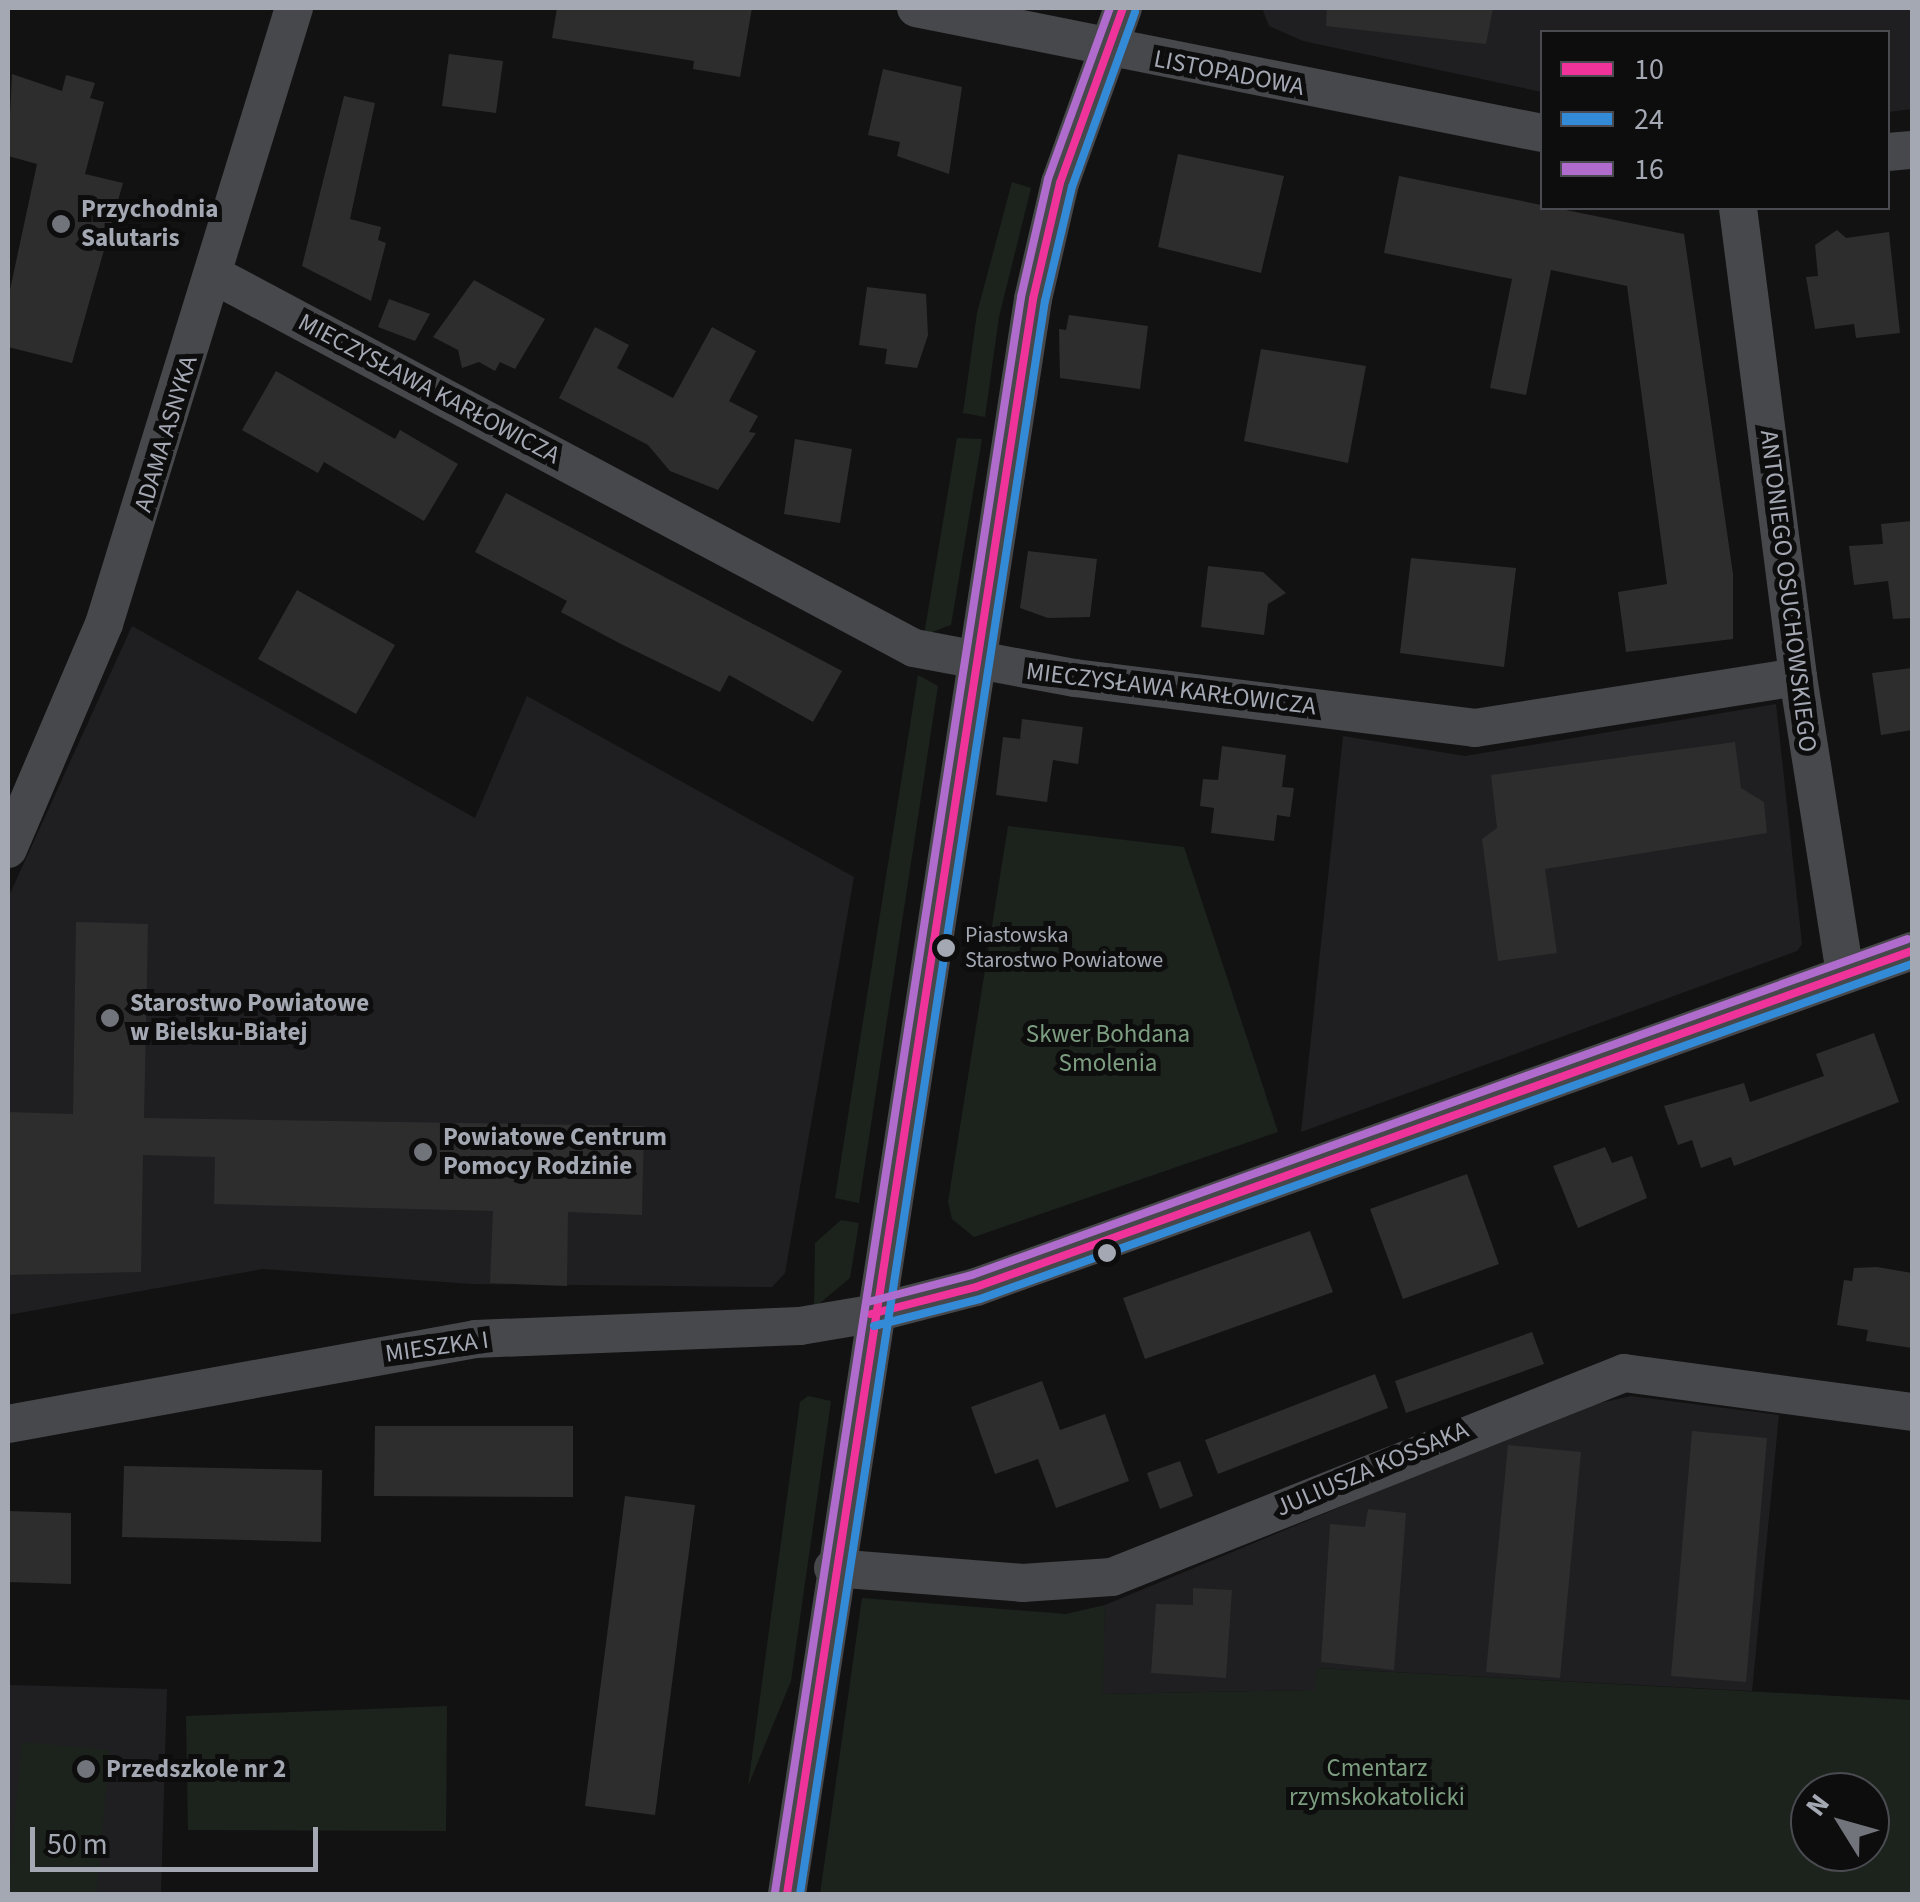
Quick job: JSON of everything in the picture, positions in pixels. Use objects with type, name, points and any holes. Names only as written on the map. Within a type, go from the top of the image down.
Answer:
[{"type":"street","name":"ADAMA ASNYKA","points":[[8,849],[104,624],[294,8]]},
{"type":"street","name":"LISTOPADOWA","points":[[916,8],[1540,134]]},
{"type":"street","points":[[787,1894],[971,662],[1032,299],[1060,183],[1123,8]]},
{"type":"street","name":"ANTONIEGO OSUCHOWSKIEGO","points":[[1738,210],[1798,677],[1846,973]]},
{"type":"street","name":"MIECZYSŁAWA KARŁOWICZA","points":[[214,275],[914,648],[971,662],[1475,728],[1798,677]]},
{"type":"street","name":"MIESZKA I","points":[[8,1424],[476,1339],[800,1326],[871,1314],[976,1287],[1912,951]]},
{"type":"street","name":"JULIUSZA KOSSAKA","points":[[833,1568],[1022,1583],[1112,1577],[1624,1373],[1912,1412]]},
{"type":"shaded area","points":[[1262,8],[1912,8],[1912,109],[1890,112],[1890,30],[1540,30],[1540,92],[1303,41],[1269,26]]},
{"type":"shaded area","name":"Starostwo Powiatowe w Bielsku-Białej","points":[[132,626],[475,818],[527,696],[854,877],[785,1273],[772,1287],[472,1284],[263,1269],[8,1315],[8,898]]},
{"type":"shaded area","points":[[1776,704],[1802,944],[1797,951],[1301,1132],[1343,736],[1465,756]]},
{"type":"shaded area","points":[[1631,1396],[1779,1415],[1752,1691],[1318,1668],[1316,1690],[1102,1694],[1105,1605],[1578,1408]]},
{"type":"shaded area","name":"Przedszkole nr 2","points":[[8,1685],[167,1689],[161,1894],[8,1894]]},
{"type":"green space","points":[[1012,182],[1031,188],[999,317],[985,417],[963,413],[977,313]]},
{"type":"green space","points":[[957,438],[982,439],[951,625],[924,635]]},
{"type":"green space","points":[[918,675],[938,686],[859,1203],[835,1198]]},
{"type":"green space","name":"Skwer Bohdana Smolenia","points":[[1008,826],[1184,847],[1278,1132],[974,1237],[952,1219],[948,1202]]},
{"type":"green space","points":[[841,1220],[859,1223],[850,1278],[814,1308],[815,1243]]},
{"type":"green space","points":[[808,1396],[831,1401],[791,1681],[748,1786],[800,1402]]},
{"type":"green space","name":"Cmentarz rzymskokatolicki","points":[[862,1598],[1066,1614],[1105,1605],[1103,1694],[1315,1690],[1317,1668],[1912,1700],[1912,1894],[820,1894]]},
{"type":"green space","points":[[447,1706],[446,1831],[188,1830],[186,1716]]},
{"type":"green space","points":[[22,1742],[110,1750],[96,1894],[8,1894]]},
{"type":"building","points":[[557,8],[752,8],[740,77],[693,69],[694,61],[552,38]]},
{"type":"building","points":[[1327,8],[1493,8],[1486,44],[1326,26]]},
{"type":"building","points":[[449,54],[503,61],[496,113],[442,106]]},
{"type":"building","points":[[883,69],[962,87],[949,174],[897,156],[900,142],[868,135]]},
{"type":"building","name":"Przychodnia Salutaris","points":[[12,74],[62,91],[66,75],[95,83],[90,98],[104,102],[85,174],[123,183],[72,363],[8,347],[8,299],[37,164],[8,156]]},
{"type":"building","points":[[344,96],[375,103],[350,219],[381,227],[378,240],[386,243],[371,301],[302,266]]},
{"type":"building","points":[[1178,154],[1284,176],[1261,273],[1158,247]]},
{"type":"building","points":[[1399,176],[1540,205],[1540,210],[1566,210],[1684,234],[1733,574],[1733,639],[1626,652],[1618,592],[1667,584],[1627,286],[1551,270],[1526,395],[1490,388],[1512,279],[1384,253]]},
{"type":"building","points":[[1837,230],[1846,238],[1889,232],[1900,333],[1856,338],[1854,324],[1815,329],[1806,277],[1818,276],[1815,245]]},
{"type":"building","points":[[474,280],[545,319],[515,369],[500,362],[495,371],[479,362],[462,368],[458,350],[433,337]]},
{"type":"building","points":[[867,287],[926,294],[928,335],[917,368],[885,364],[887,349],[859,345]]},
{"type":"building","points":[[389,299],[430,314],[415,341],[378,327]]},
{"type":"building","points":[[1069,315],[1148,326],[1140,389],[1060,378],[1059,329],[1066,330]]},
{"type":"building","points":[[595,327],[629,345],[617,368],[673,398],[712,327],[756,351],[729,401],[758,416],[749,432],[756,433],[718,490],[670,471],[648,445],[559,398]]},
{"type":"building","points":[[1261,349],[1366,366],[1348,463],[1244,441]]},
{"type":"building","points":[[276,371],[395,439],[400,430],[458,464],[424,521],[324,462],[318,473],[242,430]]},
{"type":"building","points":[[795,439],[852,449],[840,523],[784,514]]},
{"type":"building","points":[[506,493],[842,671],[813,722],[729,675],[720,692],[621,644],[561,612],[567,601],[475,552]]},
{"type":"building","points":[[1912,521],[1912,618],[1893,619],[1888,581],[1854,585],[1849,546],[1883,544],[1881,524]]},
{"type":"building","points":[[1028,551],[1097,559],[1090,617],[1048,618],[1020,608]]},
{"type":"building","points":[[1411,558],[1516,568],[1504,667],[1400,653]]},
{"type":"building","points":[[1208,566],[1263,572],[1286,593],[1268,604],[1264,635],[1201,627]]},
{"type":"building","points":[[297,590],[395,645],[356,714],[258,659]]},
{"type":"building","points":[[1912,668],[1912,730],[1881,735],[1872,673]]},
{"type":"building","points":[[1022,719],[1083,727],[1078,764],[1053,760],[1047,802],[996,795],[1003,737],[1020,739]]},
{"type":"building","points":[[1735,742],[1741,788],[1764,802],[1767,833],[1545,869],[1557,953],[1498,961],[1482,839],[1497,828],[1491,775]]},
{"type":"building","points":[[1222,746],[1286,755],[1282,787],[1294,788],[1290,817],[1277,815],[1274,841],[1211,833],[1214,808],[1200,806],[1203,779],[1218,780]]},
{"type":"building","name":"Starostwo Powiatowe w Bielsku-Białej","points":[[76,922],[148,924],[144,1118],[644,1126],[642,1215],[568,1212],[567,1286],[490,1283],[493,1211],[214,1204],[215,1157],[143,1155],[141,1272],[8,1275],[8,1112],[73,1114]]},
{"type":"building","points":[[1874,1033],[1899,1102],[1734,1166],[1731,1157],[1701,1168],[1692,1140],[1678,1145],[1664,1106],[1744,1083],[1750,1102],[1824,1076],[1816,1054]]},
{"type":"building","points":[[1605,1147],[1612,1163],[1632,1156],[1647,1198],[1578,1228],[1553,1166]]},
{"type":"building","points":[[1467,1174],[1499,1264],[1403,1299],[1370,1209]]},
{"type":"building","points":[[1310,1231],[1333,1292],[1145,1359],[1123,1298]]},
{"type":"building","points":[[1854,1268],[1912,1273],[1912,1348],[1866,1341],[1868,1330],[1837,1325],[1844,1280],[1852,1281]]},
{"type":"building","points":[[1532,1332],[1544,1364],[1406,1413],[1395,1381]]},
{"type":"building","points":[[1375,1374],[1388,1408],[1218,1474],[1205,1440]]},
{"type":"building","points":[[1042,1381],[1060,1430],[1105,1414],[1129,1481],[1056,1508],[1038,1459],[995,1474],[971,1407]]},
{"type":"building","points":[[375,1426],[573,1426],[573,1497],[374,1496]]},
{"type":"building","points":[[1692,1431],[1767,1438],[1746,1682],[1671,1676]]},
{"type":"building","points":[[1508,1445],[1581,1452],[1560,1678],[1486,1672]]},
{"type":"building","points":[[1180,1461],[1193,1496],[1160,1509],[1147,1473]]},
{"type":"building","points":[[124,1466],[322,1470],[321,1542],[122,1537]]},
{"type":"building","points":[[625,1496],[695,1505],[655,1815],[585,1806]]},
{"type":"building","points":[[1368,1509],[1406,1513],[1394,1670],[1321,1662],[1330,1524],[1365,1527]]},
{"type":"building","points":[[8,1511],[71,1513],[71,1584],[8,1582]]},
{"type":"building","points":[[1193,1588],[1232,1590],[1226,1678],[1151,1673],[1156,1604],[1193,1605]]},
{"type":"transit line","name":"16","points":[[775,1892],[1021,297],[1048,179],[1110,8]]},
{"type":"transit line","name":"10","points":[[787,1894],[1033,299],[1060,183],[1123,8]]},
{"type":"transit line","name":"24","points":[[800,1894],[1045,301],[1072,187],[1135,12]]},
{"type":"transit line","name":"16","points":[[868,1302],[972,1275],[1908,939]]},
{"type":"transit line","name":"10","points":[[871,1314],[976,1287],[1912,951]]},
{"type":"transit line","name":"24","points":[[874,1326],[980,1299],[1912,964]]},
{"type":"place","name":"Przychodnia Salutaris","points":[[61,224]]},
{"type":"place","name":"Piastowska Starostwo Powiatowe","points":[[946,948]]},
{"type":"place","name":"Starostwo Powiatowe w Bielsku-Białej","points":[[110,1018]]},
{"type":"place","name":"Powiatowe Centrum Pomocy Rodzinie","points":[[423,1152]]},
{"type":"place","name":"Przedszkole nr 2","points":[[86,1769]]}]
